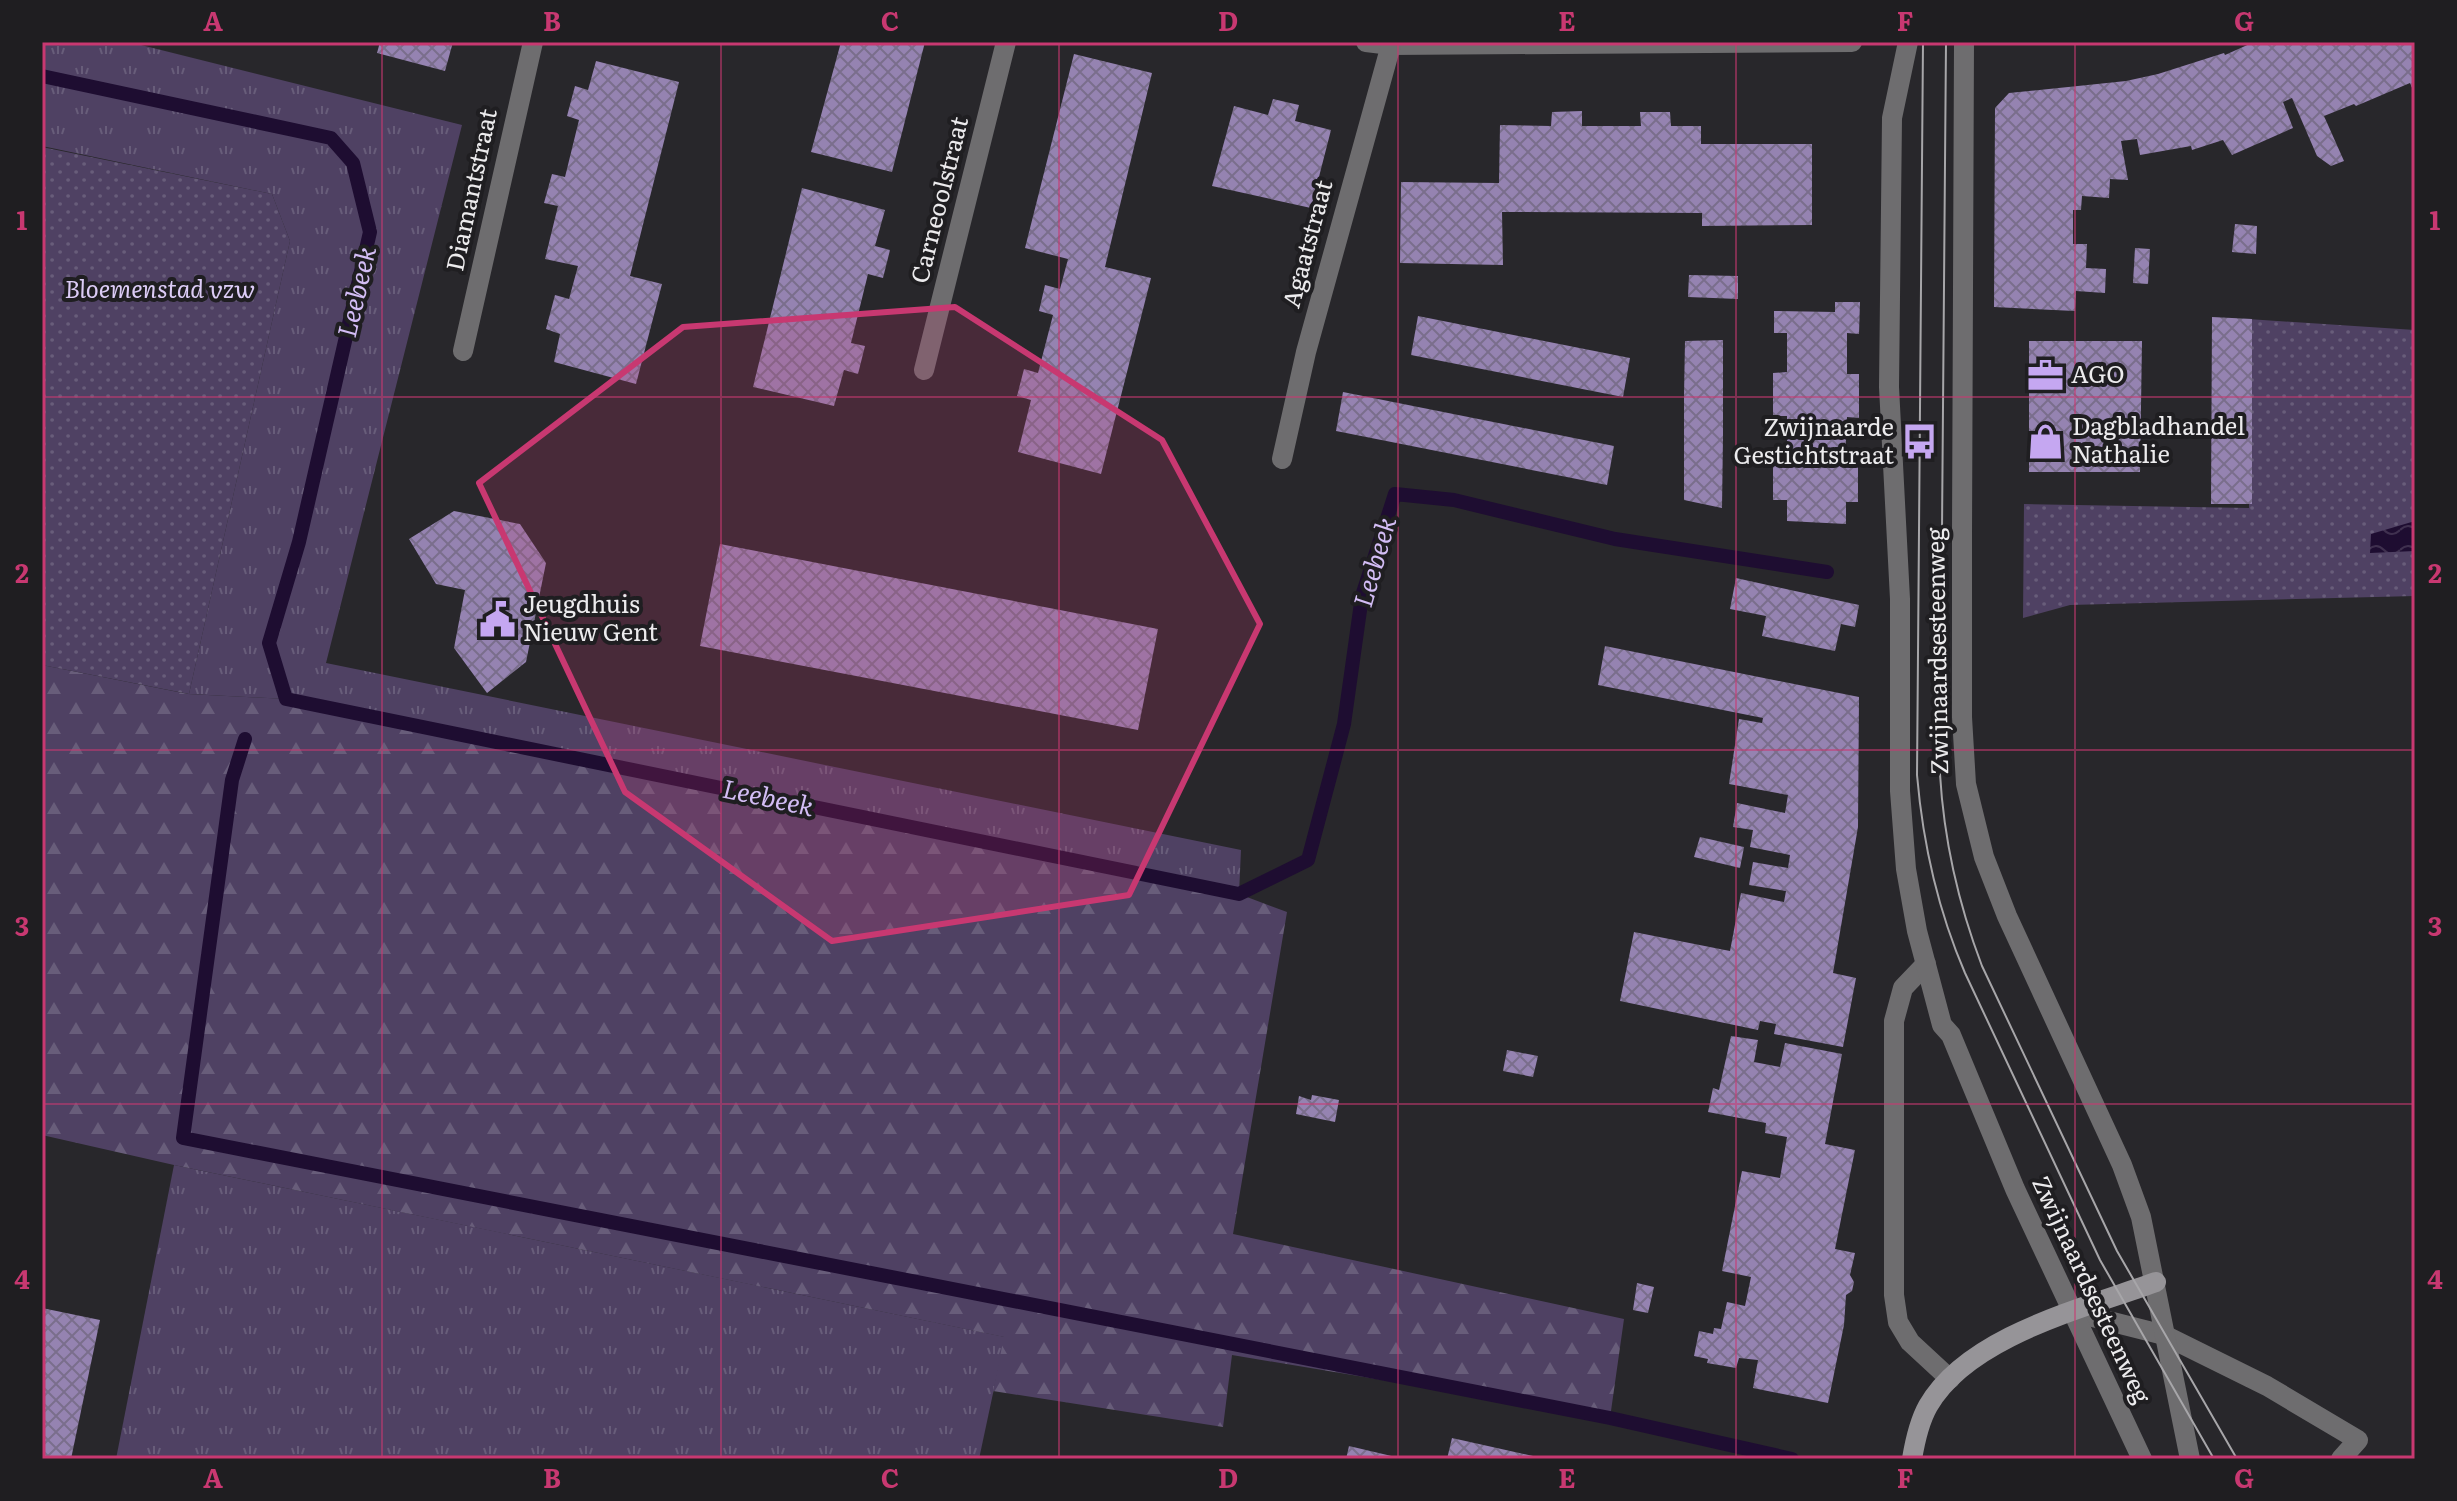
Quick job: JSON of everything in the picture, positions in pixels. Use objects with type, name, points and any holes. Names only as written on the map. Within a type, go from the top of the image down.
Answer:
[{"type":"main road","points":[[1912,1459],[1915,1440],[1928,1406],[1950,1379],[1975,1356],[2008,1338],[2156,1282]]},
{"type":"street","name":"Diamantstraat","points":[[463,351],[533,42]]},
{"type":"street","name":"Carneoolstraat","points":[[924,370],[1006,42]]},
{"type":"street","points":[[1366,42],[1391,45],[1852,42]]},
{"type":"street","name":"Zwijnaardsesteenweg","points":[[1908,42],[1892,118],[1890,447],[1900,599],[1900,791],[1906,869],[1942,1025],[1951,1035],[2015,1189],[2142,1459]]},
{"type":"street","name":"Zwijnaardsesteenweg","points":[[1964,42],[1962,717],[1966,784],[1984,857],[2007,916],[2122,1165],[2141,1217],[2190,1459]]},
{"type":"street","name":"Agaatstraat","points":[[1282,459],[1306,352],[1391,45]]},
{"type":"street","points":[[1926,964],[1903,988],[1894,1021],[1894,1295],[1898,1322],[1910,1342],[1950,1379]]},
{"type":"street","points":[[2073,1312],[2164,1335],[2267,1386],[2358,1440],[2341,1459]]},
{"type":"highlighted area","points":[[955,307],[1162,440],[1260,624],[1129,895],[832,941],[625,792],[479,483],[683,327]]},
{"type":"green space","points":[[42,42],[129,42],[462,125],[326,663],[1241,850],[1239,894],[286,699],[189,694],[290,241],[272,194],[42,146]]},
{"type":"green space","name":"Bloemenstad vzw","points":[[42,147],[272,194],[290,241],[189,694],[42,665]]},
{"type":"green space","points":[[2248,319],[2415,330],[2415,596],[2070,605],[2023,618],[2024,504],[2249,508]]},
{"type":"green space","points":[[42,665],[188,694],[286,699],[1239,894],[1287,912],[1233,1234],[1624,1319],[1610,1418],[1232,1355],[1223,1427],[993,1391],[1004,1337],[42,1135]]},
{"type":"green space","points":[[174,1165],[1005,1337],[979,1459],[116,1459]]},
{"type":"water","points":[[2415,521],[2415,551],[2370,553],[2371,534]]},
{"type":"building","points":[[380,42],[453,42],[445,71],[377,53]]},
{"type":"building","points":[[841,42],[925,42],[892,172],[811,152]]},
{"type":"building","points":[[2254,42],[2415,42],[2415,95],[2410,83],[2324,116],[2344,161],[2331,166],[2317,156],[2292,98],[2283,102],[2293,128],[2232,155],[2223,140],[2192,150],[2191,146],[2140,155],[2137,139],[2121,141],[2128,180],[2110,179],[2109,198],[2082,196],[2081,210],[2073,210],[2073,244],[2087,244],[2086,268],[2106,269],[2105,293],[2076,291],[2075,311],[1994,307],[1995,108],[2009,93],[2126,81],[2225,55]]},
{"type":"building","points":[[1074,54],[1152,73],[1105,267],[1151,278],[1101,474],[1018,452],[1031,400],[1017,396],[1024,369],[1038,373],[1053,315],[1039,311],[1045,285],[1060,289],[1068,259],[1025,248]]},
{"type":"building","points":[[596,61],[679,82],[630,276],[662,284],[636,384],[554,362],[560,334],[546,329],[555,295],[569,299],[578,266],[545,259],[558,206],[544,203],[552,174],[565,177],[579,120],[567,116],[575,86],[588,90]]},
{"type":"building","points":[[1273,99],[1299,105],[1295,121],[1331,130],[1311,208],[1212,186],[1234,106],[1268,115]]},
{"type":"building","points":[[1582,111],[1582,126],[1641,126],[1640,112],[1670,112],[1671,126],[1701,126],[1701,144],[1812,144],[1812,225],[1702,226],[1702,213],[1502,212],[1503,265],[1400,263],[1401,182],[1499,183],[1500,125],[1551,126],[1552,112]]},
{"type":"building","points":[[802,188],[885,210],[875,246],[890,250],[883,278],[868,274],[851,343],[865,346],[858,374],[844,370],[834,406],[753,387]]},
{"type":"building","points":[[2235,224],[2257,226],[2256,254],[2232,252]]},
{"type":"building","points":[[2135,248],[2150,249],[2148,284],[2133,283]]},
{"type":"building","points":[[1689,275],[1738,276],[1738,299],[1688,297]]},
{"type":"building","points":[[1835,302],[1860,302],[1859,334],[1847,333],[1847,374],[1859,374],[1859,418],[1847,417],[1846,438],[1846,458],[1858,458],[1858,502],[1846,502],[1846,524],[1787,521],[1787,500],[1773,500],[1773,457],[1787,457],[1787,416],[1773,416],[1773,373],[1787,372],[1787,333],[1774,333],[1774,311],[1835,312]]},
{"type":"building","points":[[1418,316],[1630,358],[1623,397],[1411,355]]},
{"type":"building","points":[[2212,317],[2252,319],[2252,504],[2211,504]]},
{"type":"building","points":[[1723,340],[1722,508],[1684,500],[1684,395],[1685,341]]},
{"type":"building","points":[[2029,341],[2142,341],[2140,472],[2029,472]]},
{"type":"building","points":[[1343,392],[1614,446],[1607,485],[1336,431]]},
{"type":"building","name":"Jeugdhuis Nieuw Gent","points":[[454,511],[520,524],[546,563],[526,662],[487,693],[454,648],[465,590],[436,584],[409,539]]},
{"type":"building","points":[[720,544],[1158,629],[1138,730],[700,646]]},
{"type":"building","points":[[1736,578],[1859,605],[1855,627],[1841,624],[1835,651],[1762,636],[1766,616],[1730,609]]},
{"type":"building","points":[[1605,646],[1859,697],[1858,827],[1833,973],[1856,978],[1843,1047],[1774,1034],[1776,1024],[1760,1021],[1758,1030],[1620,1001],[1634,932],[1730,951],[1741,893],[1784,902],[1786,891],[1749,885],[1753,862],[1788,868],[1790,855],[1750,847],[1753,830],[1733,827],[1737,803],[1785,813],[1788,795],[1729,784],[1739,719],[1762,723],[1763,718],[1598,685]]},
{"type":"building","points":[[1700,837],[1744,847],[1740,868],[1694,857]]},
{"type":"building","points":[[1731,1036],[1758,1040],[1754,1062],[1780,1067],[1785,1043],[1842,1054],[1825,1144],[1855,1150],[1835,1249],[1855,1253],[1850,1275],[1854,1282],[1852,1291],[1846,1295],[1844,1325],[1828,1403],[1753,1388],[1758,1360],[1739,1358],[1736,1368],[1707,1363],[1708,1359],[1694,1356],[1699,1331],[1713,1334],[1714,1328],[1721,1329],[1727,1302],[1745,1306],[1751,1277],[1722,1271],[1742,1171],[1780,1178],[1787,1137],[1765,1133],[1766,1123],[1708,1112],[1713,1088],[1719,1090]]},
{"type":"building","points":[[1507,1050],[1538,1056],[1533,1077],[1503,1071]]},
{"type":"building","points":[[1312,1095],[1339,1100],[1335,1122],[1296,1114],[1299,1096],[1311,1100]]},
{"type":"building","points":[[1637,1283],[1654,1287],[1648,1313],[1633,1310]]},
{"type":"building","points":[[42,1308],[100,1320],[71,1459],[42,1459]]},
{"type":"building","points":[[1452,1438],[1542,1458],[1447,1459]]},
{"type":"building","points":[[1349,1446],[1400,1458],[1400,1459],[1346,1459]]},
{"type":"waterway","name":"Leebeek","points":[[42,76],[331,138],[353,163],[370,232],[299,542],[269,643],[286,699],[1239,894],[1308,860],[1344,724],[1362,596],[1395,494],[1454,500],[1615,539],[1827,572]]},
{"type":"waterway","points":[[245,739],[232,780],[183,1138],[1610,1418],[1792,1459]]},
{"type":"tram line","points":[[1923,42],[1917,775],[1927,851],[1939,900],[1965,973],[2100,1260],[2214,1459]]},
{"type":"tram line","points":[[1946,42],[1940,774],[1954,872],[1982,966],[2117,1251],[2237,1459]]},
{"type":"place","name":"AGO","points":[[2045,375]]},
{"type":"place","name":"Dagbladhandel Nathalie","points":[[2046,441]]},
{"type":"place","name":"Zwijnaarde Gestichtstraat","points":[[1920,442]]},
{"type":"place","name":"Jeugdhuis Nieuw Gent","points":[[497,619]]}]
